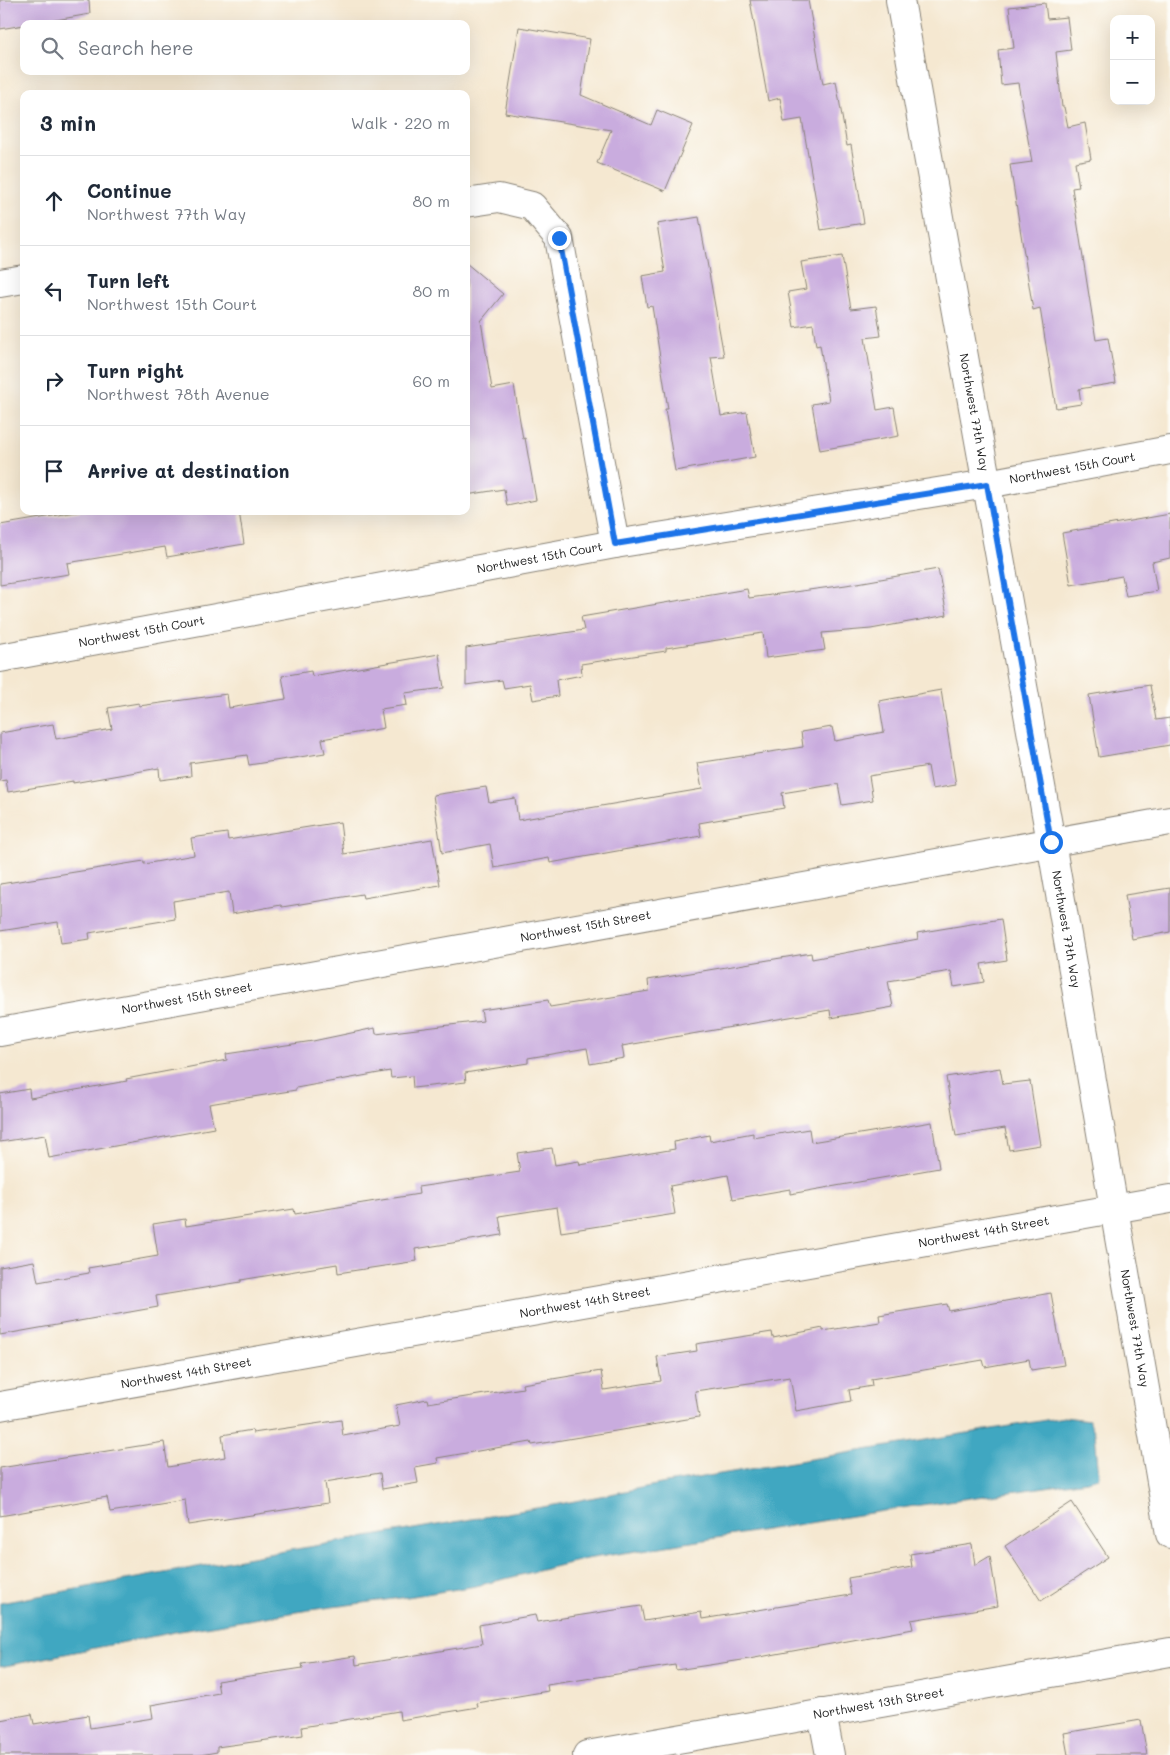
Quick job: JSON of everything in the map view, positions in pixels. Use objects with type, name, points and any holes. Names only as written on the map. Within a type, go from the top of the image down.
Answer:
[{"type":"street","name":"Northwest 77th Way","points":[[900,0],[1051,842],[1170,1534]]},
{"type":"street","points":[[470,202],[499,198],[532,206],[559,238],[615,544]]},
{"type":"street","points":[[0,283],[20,280]]},
{"type":"street","name":"Northwest 15th Court","points":[[0,658],[615,544],[987,484],[1170,450]]},
{"type":"street","name":"Northwest 15th Street","points":[[0,1032],[1170,821]]},
{"type":"street","name":"Northwest 14th Street","points":[[0,1406],[1170,1199]]},
{"type":"street","name":"Northwest 13th Street","points":[[587,1755],[1170,1652]]},
{"type":"street","points":[[822,1713],[830,1755]]},
{"type":"water","points":[[1064,1417],[1089,1420],[1095,1433],[1099,1477],[1087,1481],[914,1506],[586,1559],[476,1586],[180,1631],[0,1667],[0,1603],[279,1552],[560,1504],[666,1483]]},
{"type":"building","points":[[0,0],[89,0],[90,14],[56,20],[20,20],[20,26],[0,29]]},
{"type":"building","points":[[750,0],[808,0],[823,84],[836,81],[847,146],[851,145],[864,223],[821,230],[802,119],[784,122],[780,98],[768,101]]},
{"type":"building","points":[[1045,3],[1047,19],[1067,17],[1071,50],[1056,52],[1062,107],[1064,107],[1068,127],[1085,123],[1091,159],[1075,162],[1079,187],[1072,188],[1096,340],[1108,338],[1116,383],[1079,389],[1081,404],[1056,408],[1040,308],[1033,310],[1010,165],[1032,162],[1018,83],[1001,85],[998,50],[1014,48],[1009,7]]},
{"type":"building","points":[[519,27],[590,39],[581,95],[651,125],[657,110],[693,125],[665,191],[597,163],[611,130],[505,113]]},
{"type":"building","points":[[699,217],[724,356],[711,357],[721,416],[747,412],[755,457],[675,471],[665,409],[668,409],[652,306],[647,307],[642,276],[665,272],[657,224]]},
{"type":"building","points":[[842,256],[851,309],[876,306],[881,336],[865,338],[877,410],[894,407],[899,436],[820,450],[812,404],[829,401],[820,345],[816,346],[813,324],[794,327],[788,292],[806,289],[801,262]]},
{"type":"building","points":[[470,266],[503,294],[481,321],[492,389],[514,385],[536,500],[507,506],[504,489],[470,494]]},
{"type":"building","points":[[1170,514],[1170,558],[1152,562],[1157,591],[1126,596],[1122,576],[1071,585],[1062,533]]},
{"type":"building","points":[[59,515],[240,515],[244,544],[167,557],[165,547],[67,563],[69,574],[0,585],[0,525]]},
{"type":"building","points":[[938,569],[947,615],[871,629],[822,633],[825,650],[766,658],[763,633],[666,648],[666,651],[581,664],[582,675],[556,680],[558,696],[533,700],[530,684],[504,688],[502,680],[466,685],[466,648],[584,630],[581,617],[747,589],[749,598],[846,585]]},
{"type":"building","points":[[439,654],[444,688],[405,693],[407,705],[381,709],[384,728],[322,739],[325,753],[249,765],[247,755],[190,763],[191,776],[160,780],[159,768],[8,792],[6,780],[0,781],[0,733],[53,724],[56,739],[112,729],[108,708],[139,703],[139,706],[227,694],[229,708],[286,699],[282,676],[311,671],[312,676]]},
{"type":"building","points":[[1150,685],[1156,720],[1170,718],[1170,745],[1099,757],[1089,695]]},
{"type":"building","points":[[941,690],[956,785],[932,789],[928,766],[869,776],[873,800],[842,805],[838,784],[782,793],[784,808],[699,823],[701,836],[550,863],[549,858],[494,868],[490,844],[442,853],[433,795],[486,787],[489,802],[515,798],[518,820],[702,789],[697,763],[803,747],[801,732],[832,727],[835,741],[884,732],[879,701]]},
{"type":"building","points":[[340,822],[344,854],[432,839],[440,885],[363,898],[362,894],[232,914],[229,892],[173,901],[175,919],[89,933],[90,939],[61,943],[58,922],[0,931],[0,884],[144,861],[144,864],[194,855],[191,838],[227,833],[228,840]]},
{"type":"building","points":[[1170,888],[1170,932],[1132,939],[1125,895]]},
{"type":"building","points":[[1001,919],[1007,960],[981,964],[984,982],[954,987],[951,971],[888,981],[893,1007],[831,1018],[830,1010],[622,1046],[624,1058],[590,1064],[587,1048],[528,1058],[528,1063],[465,1073],[466,1082],[413,1088],[412,1076],[391,1078],[390,1071],[296,1088],[296,1090],[209,1104],[214,1128],[49,1158],[45,1135],[0,1142],[0,1094],[29,1089],[30,1098],[127,1081],[126,1079],[227,1060],[226,1054],[313,1041],[375,1028],[376,1034],[483,1021],[481,1010],[548,1000],[550,1007],[649,991],[648,980],[811,953],[812,959],[918,939],[917,933]]},
{"type":"building","points":[[1000,1068],[1003,1084],[1030,1081],[1040,1145],[1009,1150],[1005,1128],[956,1136],[946,1077]]},
{"type":"building","points":[[932,1122],[939,1168],[790,1194],[790,1189],[733,1199],[728,1175],[670,1186],[675,1214],[561,1232],[557,1207],[499,1216],[502,1235],[415,1249],[417,1261],[338,1273],[337,1264],[241,1280],[241,1282],[156,1296],[158,1307],[0,1335],[0,1267],[34,1261],[38,1282],[89,1273],[88,1268],[158,1256],[153,1224],[185,1219],[186,1226],[294,1209],[295,1214],[419,1194],[418,1187],[520,1172],[517,1153],[552,1148],[555,1165],[579,1161],[580,1165],[675,1149],[674,1142],[709,1135],[710,1141],[753,1133],[753,1138],[809,1129],[811,1142]]},
{"type":"building","points":[[1051,1293],[1064,1365],[1031,1370],[1029,1359],[985,1367],[983,1360],[871,1379],[872,1386],[849,1390],[851,1401],[796,1411],[790,1377],[695,1391],[699,1417],[532,1445],[531,1442],[437,1458],[438,1463],[415,1467],[418,1483],[382,1489],[380,1473],[325,1482],[328,1503],[188,1525],[185,1500],[110,1512],[107,1497],[0,1516],[0,1468],[164,1442],[168,1467],[225,1457],[222,1435],[252,1430],[253,1433],[341,1420],[343,1436],[400,1426],[396,1405],[427,1399],[428,1403],[523,1388],[522,1384],[601,1371],[604,1390],[661,1381],[657,1357],[697,1351],[696,1344],[772,1332],[773,1338],[823,1328],[823,1331],[880,1322],[879,1315],[947,1304],[949,1311]]},
{"type":"building","points":[[1072,1502],[1108,1557],[1041,1601],[1005,1546]]},
{"type":"building","points":[[972,1544],[975,1565],[990,1556],[998,1606],[911,1620],[913,1629],[749,1659],[676,1670],[675,1665],[547,1685],[548,1691],[477,1703],[478,1707],[400,1720],[399,1711],[302,1727],[303,1735],[217,1747],[217,1752],[200,1755],[0,1755],[0,1720],[32,1714],[34,1724],[88,1715],[90,1728],[153,1718],[151,1705],[219,1693],[217,1681],[303,1668],[302,1664],[355,1656],[356,1665],[482,1644],[479,1625],[535,1615],[537,1622],[641,1606],[644,1621],[701,1612],[702,1619],[851,1595],[848,1578],[912,1567],[910,1554]]},
{"type":"building","points":[[1141,1720],[1147,1755],[1068,1755],[1064,1733]]},
{"type":"route","points":[[559,238],[615,544],[987,484],[1051,842]]}]
